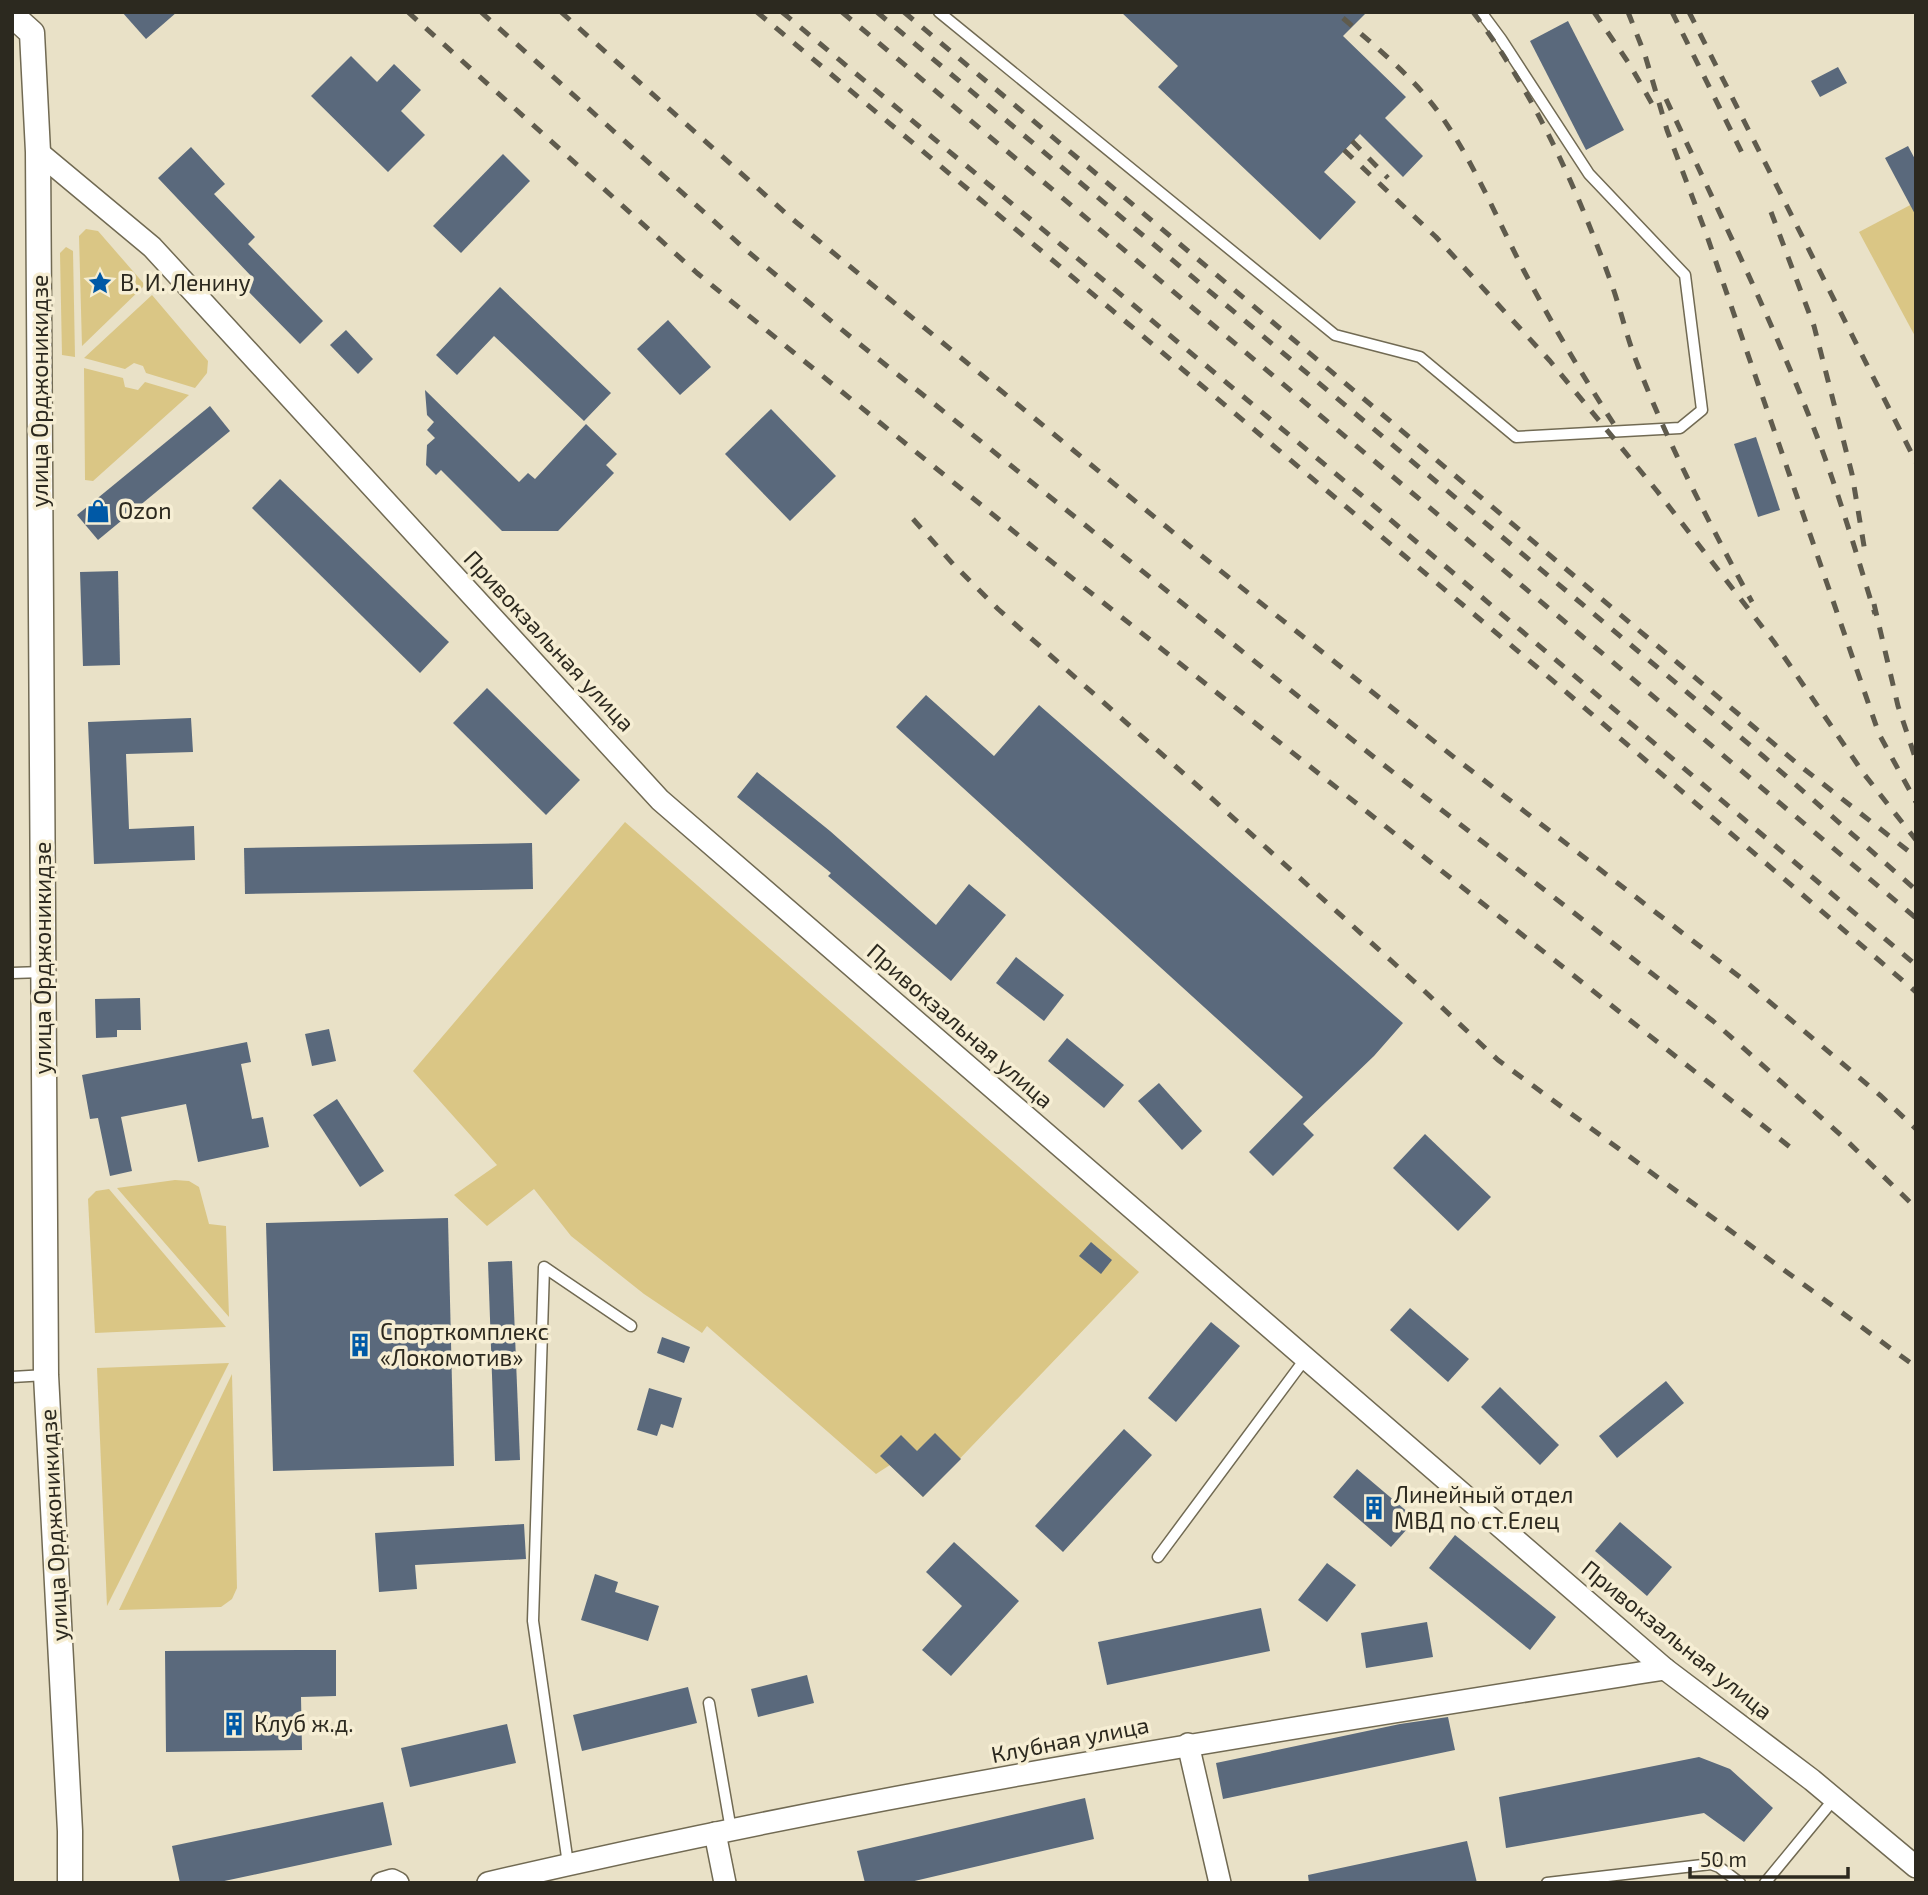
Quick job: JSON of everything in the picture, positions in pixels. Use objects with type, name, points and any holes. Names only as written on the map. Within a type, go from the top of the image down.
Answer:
[{"type":"street","points":[[12,15],[32,23]]},
{"type":"street","name":"улица Орджоникидзе","points":[[32,23],[38,152],[46,1375],[70,1831],[70,1883]]},
{"type":"street","name":"Привокзальная улица","points":[[38,152],[152,247],[660,800],[1665,1669],[1834,1799],[1916,1867]]},
{"type":"street","name":"Клубная улица","points":[[488,1883],[661,1842],[1188,1744],[1665,1669]]},
{"type":"street","points":[[1188,1744],[1220,1883]]},
{"type":"street","points":[[723,1831],[725,1883]]},
{"type":"street","points":[[382,1883],[398,1883]]},
{"type":"lane","points":[[939,12],[1335,335],[1420,357],[1516,437],[1679,428],[1702,410],[1685,275],[1588,174],[1481,12]]},
{"type":"lane","points":[[12,973],[43,972]]},
{"type":"lane","points":[[568,1864],[533,1621],[544,1267],[631,1326]]},
{"type":"lane","points":[[1158,1557],[1305,1359]]},
{"type":"lane","points":[[12,1377],[46,1375]]},
{"type":"lane","points":[[709,1703],[723,1831]]},
{"type":"lane","points":[[1765,1883],[1834,1799]]},
{"type":"lane","points":[[1547,1883],[1711,1864],[1740,1883]]},
{"type":"shaded area","points":[[1916,202],[1916,338],[1859,232]]},
{"type":"shaded area","points":[[86,229],[98,231],[145,285],[82,346],[79,236]]},
{"type":"shaded area","points":[[66,247],[73,251],[75,357],[62,355],[60,253]]},
{"type":"shaded area","points":[[152,295],[208,361],[207,373],[195,388],[146,373],[143,366],[134,363],[125,369],[84,358]]},
{"type":"shaded area","points":[[84,368],[123,378],[125,387],[138,390],[145,382],[189,395],[93,481],[85,480]]},
{"type":"shaded area","points":[[625,822],[1139,1272],[923,1497],[890,1465],[876,1474],[707,1326],[702,1333],[644,1294],[571,1236],[534,1189],[487,1226],[454,1195],[497,1165],[413,1071]]},
{"type":"shaded area","points":[[175,1180],[189,1181],[199,1187],[209,1224],[226,1226],[229,1317],[117,1188]]},
{"type":"shaded area","points":[[109,1189],[226,1327],[95,1333],[88,1199],[96,1191]]},
{"type":"shaded area","points":[[229,1363],[107,1606],[97,1368]]},
{"type":"shaded area","points":[[232,1374],[237,1588],[232,1599],[221,1607],[119,1610]]},
{"type":"building","points":[[122,12],[177,12],[146,39]]},
{"type":"building","points":[[1121,12],[1367,12],[1343,36],[1406,97],[1385,118],[1423,156],[1403,177],[1360,134],[1324,172],[1356,202],[1320,240],[1158,87],[1178,66]]},
{"type":"building","points":[[1568,21],[1624,130],[1586,150],[1530,41]]},
{"type":"building","points":[[351,56],[377,82],[394,64],[421,90],[401,111],[425,135],[388,172],[311,96]]},
{"type":"building","points":[[1838,67],[1847,83],[1820,97],[1811,81]]},
{"type":"building","points":[[1908,146],[1916,161],[1916,216],[1885,158]]},
{"type":"building","points":[[191,147],[225,184],[214,194],[255,237],[248,244],[323,321],[300,344],[243,286],[252,277],[158,178]]},
{"type":"building","points":[[503,154],[530,181],[461,253],[433,226]]},
{"type":"building","points":[[500,287],[611,393],[584,421],[494,336],[457,375],[436,355]]},
{"type":"building","points":[[668,320],[711,367],[680,395],[637,349]]},
{"type":"building","points":[[346,330],[373,359],[358,374],[330,345]]},
{"type":"building","points":[[425,390],[519,482],[528,473],[535,479],[586,424],[617,454],[606,465],[614,473],[558,531],[502,531],[441,470],[436,475],[426,465],[427,445],[435,438],[427,430],[434,422],[427,415]]},
{"type":"building","points":[[210,406],[230,431],[98,540],[77,515]]},
{"type":"building","points":[[771,409],[836,476],[790,521],[725,454]]},
{"type":"building","points":[[1756,437],[1780,510],[1758,517],[1734,444]]},
{"type":"building","points":[[280,479],[449,642],[420,673],[252,508]]},
{"type":"building","points":[[118,571],[120,665],[83,666],[80,572]]},
{"type":"building","points":[[487,688],[580,780],[546,815],[453,723]]},
{"type":"building","points":[[926,695],[994,756],[1039,705],[1403,1023],[1374,1056],[1303,1124],[1314,1135],[1273,1176],[1249,1152],[1303,1097],[896,727]]},
{"type":"building","points":[[191,718],[193,752],[126,754],[129,829],[194,826],[195,860],[94,864],[88,722]]},
{"type":"building","points":[[757,772],[830,831],[936,925],[969,884],[1006,915],[951,981],[828,876],[831,873],[737,797]]},
{"type":"building","points":[[532,843],[533,889],[245,894],[244,848]]},
{"type":"building","points":[[1016,957],[1064,995],[1044,1021],[996,983]]},
{"type":"building","points":[[140,998],[141,1030],[117,1030],[117,1037],[96,1038],[95,999]]},
{"type":"building","points":[[329,1029],[336,1061],[312,1066],[305,1034]]},
{"type":"building","points":[[1067,1038],[1124,1085],[1104,1108],[1048,1061]]},
{"type":"building","points":[[247,1042],[251,1062],[241,1064],[252,1119],[263,1117],[269,1147],[198,1162],[186,1104],[121,1117],[132,1171],[110,1176],[98,1118],[90,1119],[82,1075]]},
{"type":"building","points":[[1159,1083],[1202,1131],[1182,1150],[1138,1101]]},
{"type":"building","points":[[337,1099],[384,1171],[360,1187],[313,1115]]},
{"type":"building","points":[[1425,1134],[1491,1197],[1458,1231],[1393,1168]]},
{"type":"building","name":"Спорткомплекс «Локомотив»","points":[[448,1218],[454,1466],[273,1471],[266,1223]]},
{"type":"building","points":[[1091,1242],[1112,1260],[1101,1274],[1079,1256]]},
{"type":"building","points":[[512,1261],[520,1460],[495,1461],[488,1262]]},
{"type":"building","points":[[1410,1308],[1469,1359],[1448,1382],[1390,1330]]},
{"type":"building","points":[[1211,1322],[1240,1346],[1176,1422],[1148,1398]]},
{"type":"building","points":[[662,1337],[690,1347],[684,1363],[657,1353]]},
{"type":"building","points":[[1666,1381],[1684,1403],[1617,1458],[1599,1436]]},
{"type":"building","points":[[1500,1387],[1559,1445],[1540,1465],[1481,1407]]},
{"type":"building","points":[[649,1388],[682,1398],[673,1428],[661,1424],[657,1436],[637,1430]]},
{"type":"building","points":[[1124,1429],[1152,1455],[1063,1552],[1035,1526]]},
{"type":"building","points":[[935,1433],[961,1459],[923,1497],[880,1456],[901,1435],[917,1451]]},
{"type":"building","name":"Линейный отдел МВД по ст.Елец","points":[[1357,1469],[1416,1519],[1391,1547],[1333,1497]]},
{"type":"building","points":[[1620,1522],[1672,1567],[1647,1596],[1595,1551]]},
{"type":"building","points":[[524,1524],[526,1559],[415,1565],[417,1589],[379,1592],[375,1533]]},
{"type":"building","points":[[1455,1535],[1556,1617],[1530,1650],[1429,1568]]},
{"type":"building","points":[[954,1542],[1019,1601],[951,1676],[922,1650],[962,1606],[926,1572]]},
{"type":"building","points":[[1327,1563],[1356,1585],[1327,1622],[1298,1600]]},
{"type":"building","points":[[595,1574],[618,1582],[615,1592],[659,1606],[648,1641],[581,1620]]},
{"type":"building","points":[[1261,1608],[1270,1651],[1107,1685],[1098,1642]]},
{"type":"building","points":[[1427,1622],[1433,1657],[1366,1668],[1361,1633]]},
{"type":"building","name":"Клуб ж.д.","points":[[336,1650],[336,1696],[301,1697],[302,1750],[166,1752],[165,1651]]},
{"type":"building","points":[[807,1675],[814,1703],[758,1717],[751,1689]]},
{"type":"building","points":[[688,1687],[697,1723],[582,1751],[573,1715]]},
{"type":"building","points":[[1448,1717],[1455,1750],[1223,1799],[1216,1763],[1400,1724]]},
{"type":"building","points":[[507,1724],[516,1763],[410,1787],[401,1748]]},
{"type":"building","points":[[1699,1757],[1730,1769],[1773,1808],[1744,1842],[1704,1813],[1506,1848],[1499,1797]]},
{"type":"building","points":[[1085,1798],[1094,1839],[906,1883],[865,1883],[857,1851]]},
{"type":"building","points":[[383,1802],[392,1845],[215,1883],[180,1883],[172,1846]]},
{"type":"building","points":[[1467,1841],[1477,1883],[1309,1883],[1308,1875]]},
{"type":"railway","points":[[408,12],[697,273],[793,352],[1028,543],[1790,1147]]},
{"type":"railway","points":[[481,12],[746,250],[836,325],[1380,762],[1713,1021],[1843,1137],[1916,1208]]},
{"type":"railway","points":[[561,12],[791,218],[1197,552],[1455,758],[1745,981],[1916,1129]]},
{"type":"railway","points":[[757,12],[1538,668],[1916,992]]},
{"type":"railway","points":[[782,12],[1360,494],[1916,965]]},
{"type":"railway","points":[[842,12],[1916,918]]},
{"type":"railway","points":[[877,12],[1763,756],[1916,890]]},
{"type":"railway","points":[[904,12],[1799,765],[1916,857]]},
{"type":"railway","points":[[1473,12],[1515,74],[1551,139],[1596,242],[1635,358],[1661,420],[1752,602]]},
{"type":"railway","points":[[1594,12],[1630,65],[1655,109]]},
{"type":"railway","points":[[1628,12],[1879,734],[1916,802]]},
{"type":"railway","points":[[1672,12],[1746,161]]},
{"type":"railway","points":[[1689,12],[1916,462]]},
{"type":"railway","points":[[1343,18],[1410,79],[1444,120],[1477,175],[1546,312],[1619,432]]},
{"type":"railway","points":[[1666,99],[1791,371],[1835,486],[1875,614]]},
{"type":"railway","points":[[1352,141],[1388,178]]},
{"type":"railway","points":[[1344,150],[1436,237],[1550,361],[1657,491],[1774,642],[1864,774],[1916,840]]},
{"type":"railway","points":[[1771,212],[1814,326],[1852,474],[1865,552]]},
{"type":"railway","points":[[913,519],[998,609],[1208,795],[1498,1060],[1916,1367]]},
{"type":"railway","points":[[1874,604],[1898,706],[1916,760]]},
{"type":"place","name":"В. И. Ленину","points":[[100,283]]},
{"type":"place","name":"Ozon","points":[[98,511]]},
{"type":"place","name":"Спорткомплекс «Локомотив»","points":[[360,1345]]},
{"type":"place","name":"Линейный отдел МВД по ст.Елец","points":[[1374,1508]]},
{"type":"place","name":"Клуб ж.д.","points":[[234,1724]]}]
